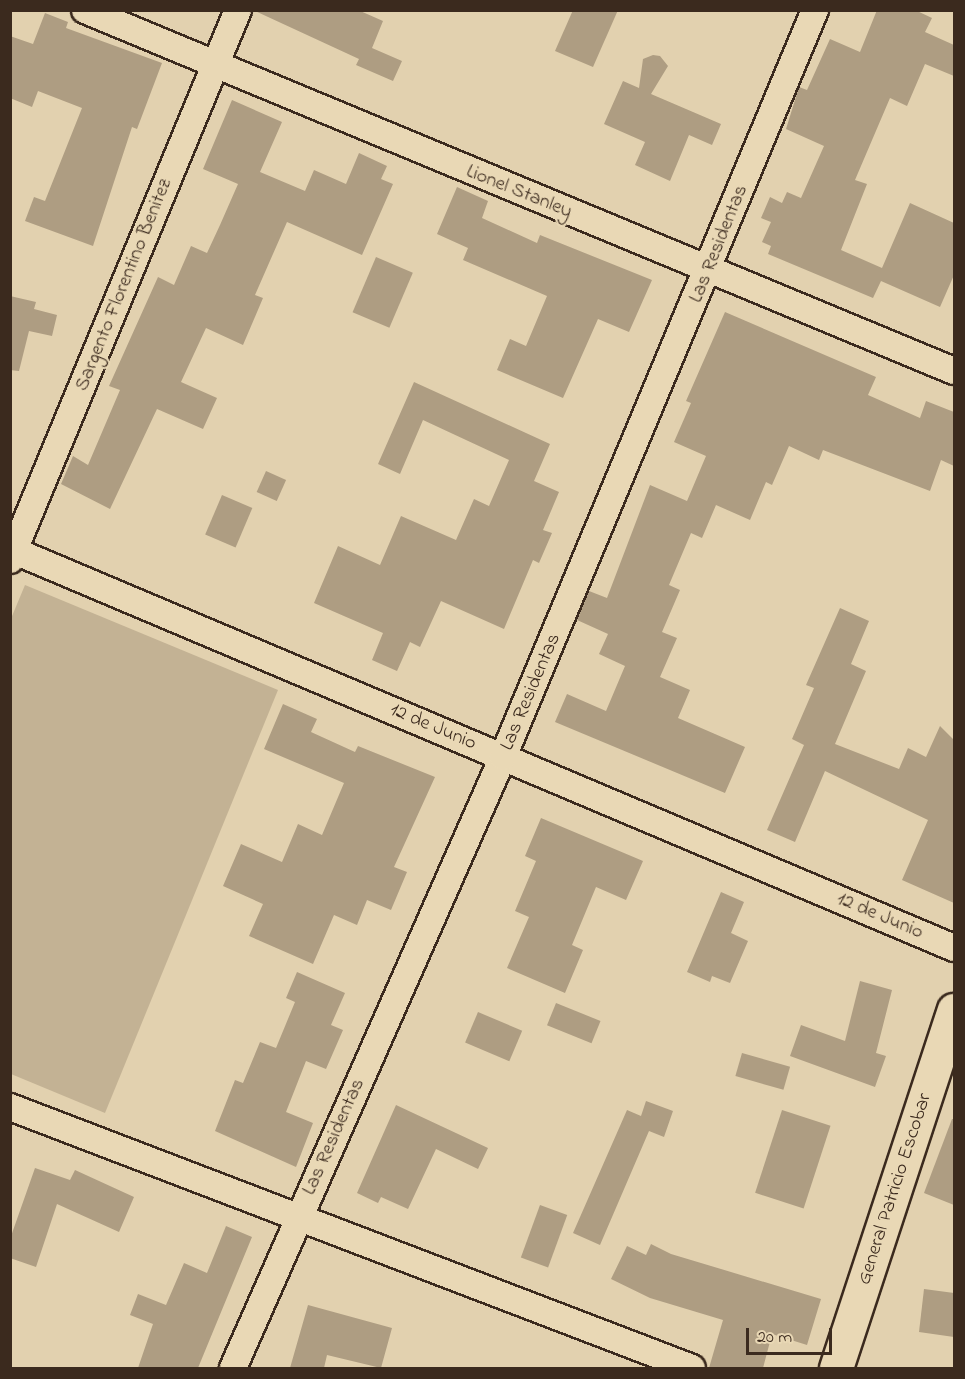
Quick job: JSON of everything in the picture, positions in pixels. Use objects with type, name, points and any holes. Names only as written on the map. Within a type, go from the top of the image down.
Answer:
[{"type":"street","name":"Lionel Stanley","points":[[86,10],[215,67],[954,371]]},
{"type":"street","name":"Sargento Florentino Benitez","points":[[12,553],[238,10]]},
{"type":"street","name":"Las Residentas","points":[[233,1368],[503,757],[708,270],[814,10]]},
{"type":"street","name":"12 de Junio","points":[[12,553],[954,948]]},
{"type":"street","name":"General Patricio Escobar","points":[[836,1368],[954,1010]]},
{"type":"street","points":[[10,1107],[692,1368]]},
{"type":"shaded area","points":[[25,585],[278,690],[105,1113],[11,1074],[10,621]]},
{"type":"building","points":[[253,10],[358,10],[383,21],[372,48],[402,61],[393,81],[356,65],[359,59]]},
{"type":"building","points":[[573,10],[618,10],[593,67],[555,51]]},
{"type":"building","points":[[877,10],[915,10],[932,18],[925,32],[954,45],[954,76],[925,64],[907,106],[890,98],[855,180],[867,184],[841,250],[882,268],[910,203],[954,223],[954,275],[940,307],[881,281],[873,298],[768,254],[771,246],[762,242],[771,222],[761,218],[770,197],[782,203],[787,192],[801,198],[824,146],[786,129],[799,87],[807,90],[830,39],[860,52]]},
{"type":"building","points":[[45,13],[68,22],[66,28],[162,63],[137,129],[132,127],[93,246],[25,221],[34,197],[45,201],[82,108],[38,91],[32,107],[10,98],[10,36],[33,44]]},
{"type":"building","points":[[653,55],[660,56],[668,66],[651,94],[721,124],[712,145],[689,135],[670,181],[635,165],[645,142],[604,124],[623,81],[639,88],[643,59]]},
{"type":"building","points":[[232,100],[282,122],[260,172],[305,191],[314,170],[346,184],[359,153],[387,166],[381,179],[393,184],[362,255],[287,222],[255,295],[263,298],[243,345],[206,328],[181,382],[217,398],[203,429],[157,409],[110,509],[61,484],[73,456],[88,465],[120,390],[109,386],[158,277],[174,285],[191,246],[207,253],[220,225],[238,184],[203,169]]},
{"type":"building","points":[[457,187],[488,201],[482,218],[537,243],[540,235],[652,280],[629,332],[598,319],[563,398],[497,370],[510,339],[526,346],[547,296],[463,260],[468,248],[437,234]]},
{"type":"building","points":[[376,257],[413,273],[389,328],[353,312]]},
{"type":"building","points":[[10,296],[36,302],[34,309],[57,315],[52,336],[29,331],[19,371],[10,370]]},
{"type":"building","points":[[725,312],[876,377],[868,395],[920,418],[926,401],[954,412],[954,466],[941,460],[930,491],[823,450],[819,460],[789,446],[772,485],[766,482],[750,520],[716,505],[702,538],[691,533],[669,585],[680,590],[662,632],[677,638],[660,677],[690,690],[678,718],[745,747],[725,793],[555,722],[567,694],[606,711],[625,666],[599,654],[608,634],[577,620],[589,591],[607,598],[650,485],[687,501],[706,456],[674,442],[691,403],[686,401]]},
{"type":"building","points":[[414,382],[550,444],[534,481],[559,492],[543,530],[552,533],[539,563],[533,560],[504,629],[441,601],[420,647],[410,642],[397,671],[372,660],[383,633],[314,603],[338,546],[380,565],[401,516],[456,540],[474,499],[489,506],[509,460],[423,420],[400,474],[378,464]]},
{"type":"building","points":[[266,471],[286,480],[277,501],[257,492]]},
{"type":"building","points":[[222,495],[252,508],[236,547],[205,535]]},
{"type":"building","points":[[840,608],[869,621],[851,664],[866,671],[835,744],[899,769],[908,748],[926,757],[940,726],[954,740],[954,903],[902,880],[928,820],[825,771],[795,842],[767,830],[804,745],[792,739],[814,688],[806,685]]},
{"type":"building","points":[[283,704],[317,719],[311,732],[355,752],[358,746],[435,777],[394,867],[407,872],[391,910],[367,900],[357,925],[334,915],[313,964],[249,936],[263,904],[223,886],[241,844],[282,862],[298,824],[322,835],[344,783],[264,749]]},
{"type":"building","points":[[541,818],[643,861],[626,900],[596,887],[572,945],[583,950],[565,993],[507,968],[529,917],[515,911],[536,861],[525,856]]},
{"type":"building","points":[[721,892],[744,902],[731,933],[748,941],[730,983],[712,976],[710,982],[687,972]]},
{"type":"building","points":[[297,972],[345,993],[331,1025],[343,1030],[326,1069],[306,1061],[286,1112],[313,1123],[296,1167],[215,1131],[235,1080],[243,1083],[260,1042],[276,1048],[295,1002],[286,998]]},
{"type":"building","points":[[860,981],[892,990],[876,1053],[886,1056],[875,1087],[790,1056],[801,1025],[845,1041]]},
{"type":"building","points":[[556,1003],[601,1021],[592,1043],[547,1025]]},
{"type":"building","points":[[478,1012],[522,1031],[509,1061],[465,1042]]},
{"type":"building","points":[[742,1053],[790,1067],[783,1090],[735,1076]]},
{"type":"building","points":[[646,1101],[673,1111],[664,1137],[649,1131],[600,1245],[573,1233],[627,1110],[641,1116]]},
{"type":"building","points":[[396,1105],[488,1148],[478,1169],[436,1149],[408,1209],[381,1197],[378,1203],[357,1193]]},
{"type":"building","points":[[782,1110],[831,1126],[804,1209],[755,1193]]},
{"type":"building","points":[[952,1119],[954,1119],[954,1205],[924,1193]]},
{"type":"building","points":[[35,1168],[70,1180],[75,1170],[134,1197],[119,1232],[57,1204],[36,1267],[10,1258],[10,1239]]},
{"type":"building","points":[[540,1205],[567,1215],[548,1268],[521,1258]]},
{"type":"building","points":[[226,1226],[252,1237],[198,1368],[138,1368],[153,1324],[130,1315],[138,1294],[166,1305],[184,1263],[207,1273]]},
{"type":"building","points":[[651,1244],[671,1254],[821,1299],[807,1345],[772,1334],[763,1368],[709,1368],[723,1320],[650,1298],[611,1279],[627,1246],[646,1255]]},
{"type":"building","points":[[924,1289],[954,1293],[954,1337],[919,1332]]},
{"type":"building","points":[[308,1305],[392,1328],[381,1368],[327,1355],[324,1368],[290,1368]]}]
